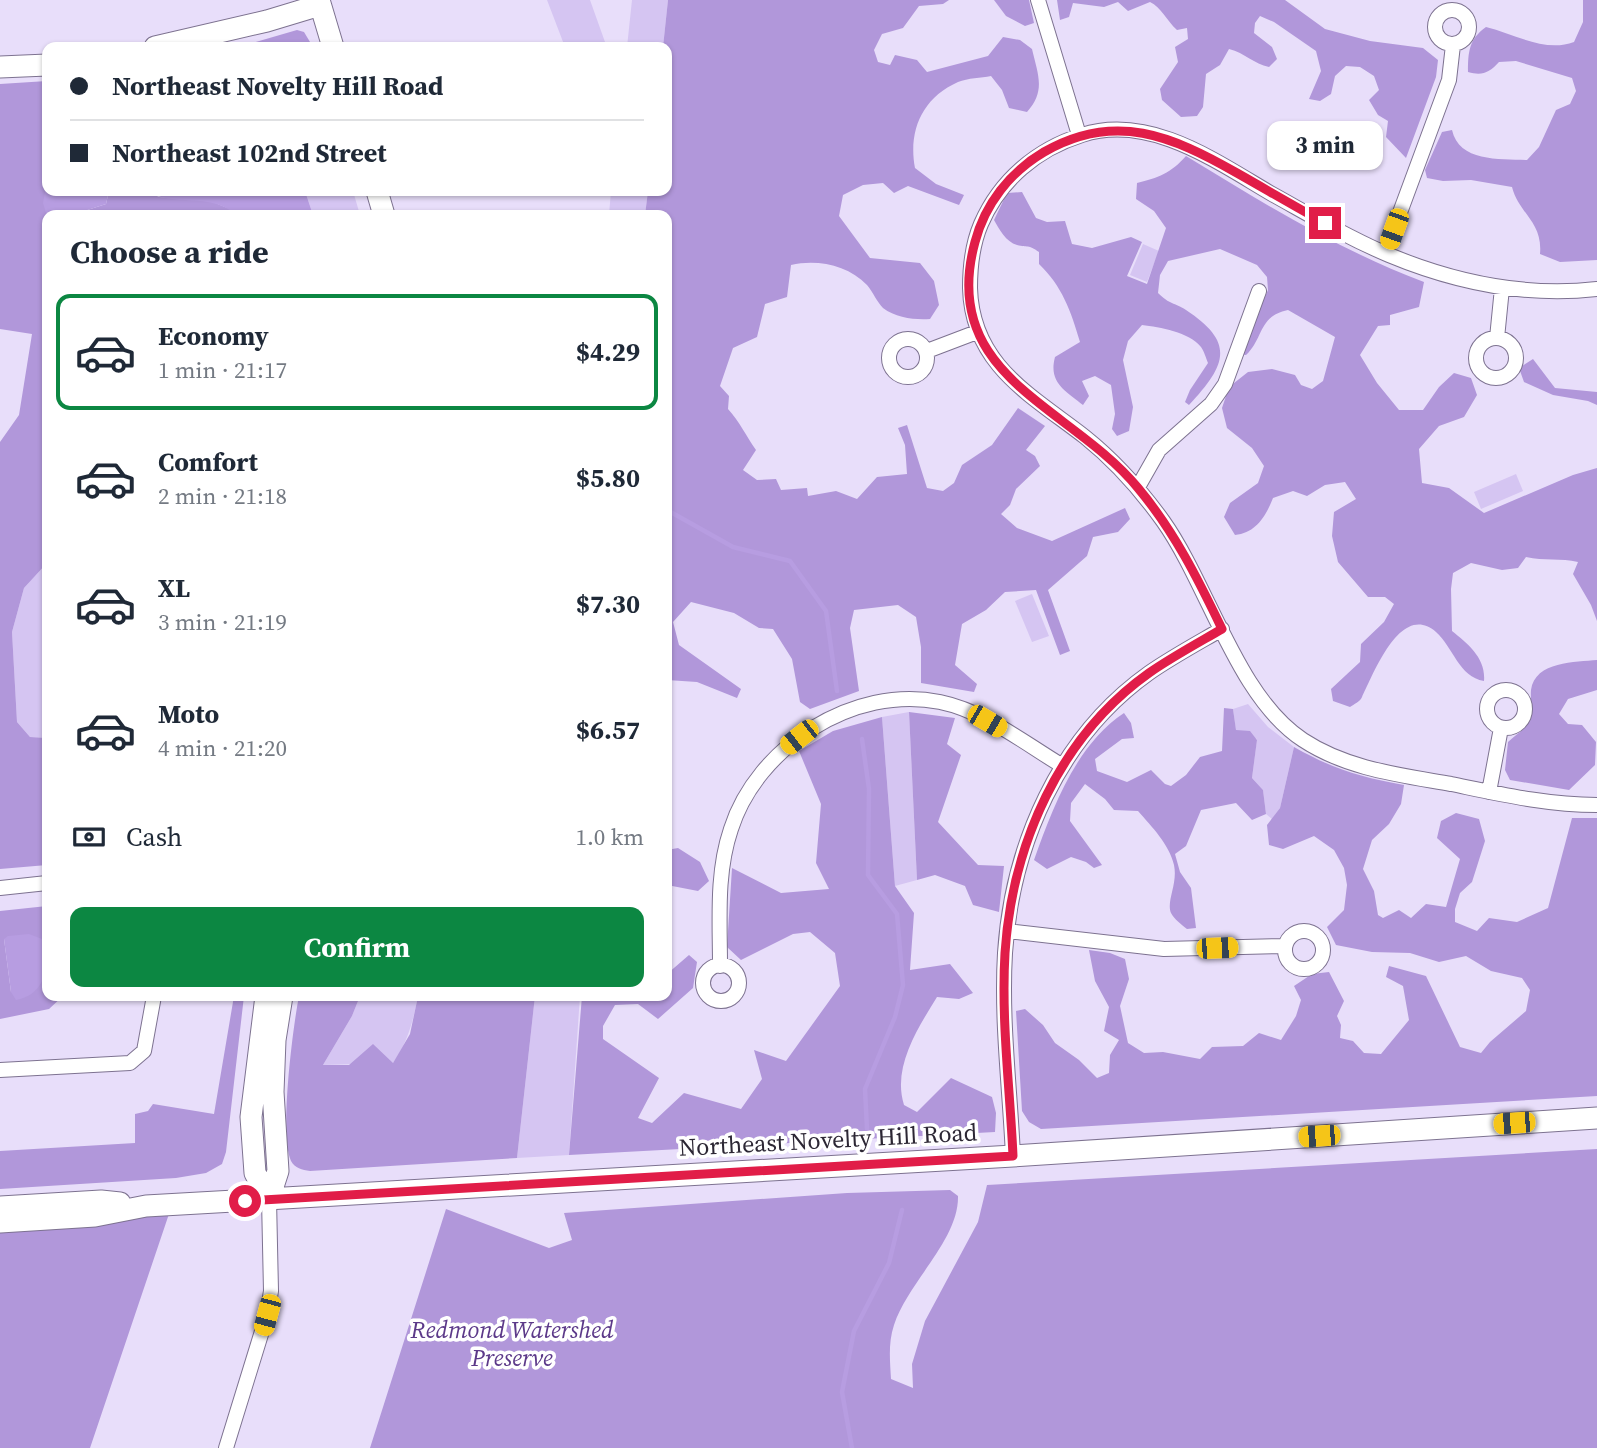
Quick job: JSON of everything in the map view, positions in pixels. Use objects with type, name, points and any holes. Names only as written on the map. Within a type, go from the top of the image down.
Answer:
[{"type":"main road","points":[[177,42],[267,21],[320,2],[332,42]]},
{"type":"main road","points":[[0,67],[42,65]]},
{"type":"main road","points":[[264,1001],[251,1117],[255,1172],[269,1199]]},
{"type":"main road","points":[[269,1199],[278,1171],[273,1092],[275,1040],[281,1001]]},
{"type":"main road","name":"Northeast Novelty Hill Road","points":[[0,1222],[95,1216],[146,1206],[1013,1156],[1597,1118]]},
{"type":"main road","name":"Northeast Novelty Hill Road","points":[[0,1207],[101,1201],[146,1206]]},
{"type":"street","points":[[1038,0],[1079,135]]},
{"type":"street","points":[[1385,253],[1449,80],[1453,45]]},
{"type":"street","points":[[1597,289],[1544,291],[1502,288],[1423,268],[1385,253],[1325,223],[1177,141],[1126,131],[1079,135],[1048,150],[1016,171],[986,212],[970,260],[971,312],[977,332],[994,361],[1033,401],[1084,437],[1138,487],[1189,560],[1245,675],[1264,704],[1282,724],[1303,740],[1358,766],[1536,802],[1597,805]]},
{"type":"street","points":[[1497,338],[1502,288]]},
{"type":"street","points":[[1138,487],[1160,450],[1211,404],[1225,384],[1259,291]]},
{"type":"street","points":[[927,351],[977,332]]},
{"type":"street","points":[[1013,1156],[1004,978],[1014,885],[1029,833],[1062,765],[1098,720],[1148,674],[1222,629]]},
{"type":"street","points":[[720,966],[720,882],[731,826],[776,755],[799,737],[852,709],[890,701],[939,701],[970,711],[1062,765]]},
{"type":"street","points":[[1489,792],[1501,728]]},
{"type":"street","points":[[0,888],[42,884]]},
{"type":"street","points":[[1007,931],[1164,949],[1285,946]]},
{"type":"street","points":[[0,1070],[130,1063],[144,1051],[153,1001]]},
{"type":"street","points":[[226,1448],[267,1315],[271,1291],[269,1199]]},
{"type":"shaded area","points":[[547,0],[590,0],[605,42],[563,42]]},
{"type":"shaded area","points":[[632,0],[668,0],[664,42],[628,42]]},
{"type":"shaded area","points":[[44,196],[108,196],[106,204],[87,210],[45,210]]},
{"type":"shaded area","points":[[157,196],[307,196],[311,210],[229,210],[203,201]]},
{"type":"shaded area","points":[[307,196],[354,196],[359,210],[311,210]]},
{"type":"shaded area","points":[[611,196],[647,196],[646,210],[609,210]]},
{"type":"shaded area","points":[[1143,244],[1159,251],[1147,282],[1130,275]]},
{"type":"shaded area","points":[[1516,474],[1523,491],[1481,509],[1474,492]]},
{"type":"shaded area","points":[[42,568],[42,738],[30,737],[17,722],[12,632],[24,588]]},
{"type":"shaded area","points":[[1032,594],[1049,636],[1032,642],[1015,601]]},
{"type":"shaded area","points":[[1248,704],[1268,727],[1294,747],[1280,808],[1272,819],[1266,814],[1263,790],[1252,778],[1257,739],[1236,731],[1233,709]]},
{"type":"shaded area","points":[[909,712],[917,880],[895,886],[882,717]]},
{"type":"shaded area","points":[[29,934],[42,939],[42,981],[34,992],[16,1000],[11,992],[4,939],[8,936]]},
{"type":"shaded area","points":[[358,1001],[417,1001],[411,1026],[393,1063],[323,1065]]},
{"type":"shaded area","points":[[534,1001],[580,1001],[569,1155],[517,1158]]},
{"type":"green space","points":[[668,0],[949,0],[943,4],[919,6],[903,28],[882,34],[874,50],[878,62],[890,65],[895,55],[917,60],[927,72],[988,56],[1003,37],[1020,40],[1032,49],[1039,90],[1027,112],[1009,108],[1002,90],[991,76],[958,82],[935,97],[920,117],[914,141],[915,168],[936,184],[964,195],[959,205],[908,186],[894,193],[883,183],[863,185],[843,195],[839,216],[870,258],[920,263],[934,281],[939,305],[930,319],[906,318],[888,311],[881,306],[867,285],[841,268],[821,263],[791,265],[787,297],[765,304],[757,337],[733,348],[720,386],[729,396],[728,409],[756,450],[743,470],[757,480],[776,479],[781,490],[807,488],[808,496],[836,491],[857,499],[877,477],[907,474],[905,445],[898,428],[907,425],[927,488],[943,491],[954,483],[962,465],[992,445],[1018,408],[1045,426],[1026,450],[1035,456],[1040,466],[1016,489],[1010,505],[1001,514],[1017,528],[1052,541],[1125,508],[1130,519],[1118,532],[1093,537],[1087,556],[1048,590],[1070,651],[1060,655],[1036,590],[1005,592],[986,610],[962,624],[955,665],[977,684],[974,692],[921,683],[921,647],[916,617],[898,605],[854,610],[850,628],[859,691],[810,709],[800,702],[792,659],[773,629],[759,628],[734,613],[691,602],[673,622],[679,645],[741,689],[737,698],[697,682],[672,680],[672,210],[646,210],[647,196],[672,196],[672,42],[664,42]]},
{"type":"green space","points":[[994,0],[1029,0],[1034,23],[1025,26],[1006,16]]},
{"type":"green space","points":[[1057,0],[1285,0],[1325,29],[1370,41],[1423,48],[1438,60],[1436,77],[1406,158],[1386,137],[1388,121],[1378,115],[1369,100],[1379,90],[1374,76],[1360,67],[1346,66],[1335,76],[1331,94],[1320,101],[1309,99],[1321,71],[1316,51],[1274,22],[1260,16],[1255,23],[1254,33],[1272,47],[1277,59],[1269,67],[1229,49],[1220,65],[1206,74],[1203,107],[1197,116],[1181,117],[1162,100],[1160,89],[1178,62],[1175,47],[1188,39],[1187,28],[1177,30],[1150,2],[1128,11],[1118,2],[1104,7],[1073,3],[1069,17],[1060,20]]},
{"type":"green space","points":[[1583,0],[1597,0],[1597,260],[1560,262],[1540,254],[1538,234],[1512,187],[1471,180],[1443,181],[1427,178],[1425,170],[1442,132],[1452,130],[1463,148],[1482,157],[1527,160],[1539,147],[1556,110],[1570,104],[1576,91],[1572,78],[1516,61],[1499,62],[1488,71],[1477,74],[1468,72],[1471,46],[1476,36],[1486,27],[1541,44],[1563,45],[1574,42],[1583,22]]},
{"type":"green space","points":[[297,30],[304,32],[310,42],[256,42]]},
{"type":"green space","points":[[42,81],[42,196],[47,196],[47,210],[42,210],[42,568],[24,588],[12,632],[17,722],[30,737],[42,738],[42,865],[0,869],[0,442],[19,415],[32,334],[0,329],[0,84]]},
{"type":"green space","points":[[1186,156],[1332,240],[1424,282],[1419,307],[1390,315],[1390,325],[1378,326],[1360,355],[1377,383],[1399,410],[1423,410],[1439,387],[1454,373],[1471,378],[1477,395],[1464,417],[1439,426],[1419,449],[1422,483],[1449,488],[1484,513],[1573,475],[1597,468],[1597,621],[1573,574],[1578,562],[1526,557],[1518,568],[1502,570],[1471,563],[1453,573],[1452,631],[1470,646],[1479,659],[1484,681],[1468,674],[1462,668],[1436,632],[1423,625],[1411,626],[1400,633],[1390,645],[1360,700],[1350,707],[1333,701],[1331,689],[1360,662],[1361,644],[1384,622],[1394,604],[1385,597],[1368,597],[1338,562],[1332,536],[1334,512],[1356,499],[1345,482],[1325,485],[1307,496],[1293,491],[1273,498],[1267,511],[1254,527],[1235,535],[1224,517],[1230,503],[1258,483],[1264,466],[1252,448],[1227,428],[1222,408],[1229,387],[1248,372],[1272,369],[1295,375],[1301,385],[1312,389],[1323,381],[1335,337],[1288,310],[1271,317],[1246,355],[1239,354],[1268,290],[1267,277],[1257,265],[1220,249],[1168,261],[1160,275],[1158,293],[1186,310],[1213,333],[1219,344],[1217,366],[1202,391],[1189,405],[1185,402],[1190,390],[1208,363],[1202,349],[1182,334],[1142,325],[1128,341],[1123,360],[1133,407],[1129,431],[1117,436],[1112,429],[1115,414],[1111,385],[1095,376],[1082,381],[1089,396],[1083,405],[1056,380],[1053,366],[1055,357],[1080,342],[1069,309],[1054,281],[1039,264],[1039,252],[1009,241],[994,220],[1007,193],[1022,192],[1036,218],[1047,222],[1065,221],[1072,244],[1092,248],[1131,237],[1142,242],[1127,276],[1147,284],[1166,228],[1154,211],[1136,199],[1137,183],[1164,174]]},
{"type":"green space","points":[[108,196],[157,196],[208,200],[231,210],[87,210],[106,204]]},
{"type":"green space","points":[[1533,359],[1555,388],[1597,392],[1597,405],[1553,395],[1524,382],[1519,368]]},
{"type":"green space","points":[[1597,660],[1597,690],[1568,699],[1559,714],[1568,724],[1582,725],[1596,742],[1595,765],[1569,790],[1510,780],[1505,770],[1508,742],[1530,719],[1534,680],[1548,668]]},
{"type":"green space","points":[[1224,708],[1233,709],[1236,730],[1250,731],[1257,740],[1252,778],[1263,790],[1266,814],[1252,820],[1236,803],[1201,810],[1186,846],[1175,854],[1180,872],[1191,888],[1196,928],[1187,929],[1171,913],[1174,865],[1159,836],[1138,811],[1114,810],[1105,799],[1085,784],[1071,803],[1070,821],[1102,865],[1094,868],[1071,857],[1047,869],[1034,860],[1068,779],[1092,742],[1107,726],[1124,713],[1131,723],[1134,738],[1122,739],[1095,759],[1097,771],[1127,782],[1151,770],[1165,784],[1171,786],[1186,775],[1200,757],[1222,751]]},
{"type":"green space","points":[[909,712],[955,718],[947,744],[961,755],[938,822],[978,865],[1004,866],[999,912],[973,905],[965,886],[935,875],[917,880]]},
{"type":"green space","points":[[882,717],[895,886],[914,913],[910,970],[950,964],[973,993],[959,999],[937,997],[915,1035],[904,1062],[901,1091],[904,1105],[917,1112],[951,1078],[992,1097],[996,1113],[995,1132],[569,1155],[582,1001],[672,1001],[672,970],[689,955],[697,962],[693,988],[658,1019],[638,1004],[615,1005],[603,1026],[603,1039],[659,1078],[638,1118],[652,1123],[684,1093],[741,1109],[762,1079],[754,1050],[786,1061],[840,986],[835,953],[810,932],[793,934],[741,960],[727,947],[732,868],[781,893],[829,889],[816,863],[821,804],[799,751],[833,731]]},
{"type":"green space","points":[[1294,747],[1347,771],[1404,785],[1401,804],[1389,824],[1372,840],[1363,869],[1374,891],[1378,915],[1383,918],[1399,910],[1411,918],[1426,904],[1446,907],[1460,859],[1437,838],[1441,821],[1456,813],[1479,819],[1485,841],[1472,882],[1460,893],[1455,909],[1455,922],[1477,931],[1489,918],[1517,922],[1548,908],[1572,818],[1597,818],[1597,1096],[1041,1129],[1029,1122],[1022,1111],[1016,1011],[1025,1009],[1043,1025],[1055,1043],[1079,1060],[1097,1078],[1109,1073],[1110,1055],[1119,1040],[1104,1031],[1109,1007],[1095,981],[1089,950],[1110,953],[1125,959],[1129,979],[1120,1006],[1128,1043],[1144,1053],[1163,1052],[1200,1059],[1212,1047],[1243,1046],[1259,1033],[1281,1040],[1296,1016],[1301,1000],[1294,986],[1312,974],[1329,972],[1344,1001],[1337,1016],[1341,1025],[1340,1038],[1353,1041],[1364,1053],[1381,1054],[1409,1020],[1403,986],[1386,977],[1389,966],[1426,976],[1460,1047],[1481,1053],[1526,1011],[1530,990],[1522,978],[1491,971],[1466,956],[1439,962],[1410,953],[1372,952],[1336,945],[1327,927],[1344,910],[1347,885],[1344,868],[1334,850],[1314,836],[1283,849],[1269,845],[1267,825],[1280,808]]},
{"type":"green space","points":[[678,848],[700,862],[709,881],[698,891],[672,886],[672,849]]},
{"type":"green space","points":[[42,907],[42,941],[4,939],[11,992],[42,979],[42,1001],[58,1001],[49,1009],[0,1019],[0,911]]},
{"type":"green space","points":[[233,1001],[243,1001],[226,1152],[222,1164],[206,1173],[176,1178],[0,1189],[0,1151],[135,1143],[135,1114],[148,1111],[153,1104],[214,1114]]},
{"type":"green space","points":[[298,1001],[358,1001],[323,1065],[349,1065],[373,1044],[393,1063],[410,1034],[417,1001],[534,1001],[517,1158],[310,1171],[297,1167],[291,1161],[286,1128]]},
{"type":"green space","name":"Redmond Watershed Preserve","points":[[1597,1149],[1597,1448],[370,1448],[446,1209],[549,1248],[572,1240],[564,1213],[847,1193],[950,1190],[958,1196],[950,1229],[910,1293],[892,1332],[891,1379],[913,1388],[912,1364],[925,1321],[978,1222],[987,1185]]},
{"type":"green space","points":[[172,1205],[90,1448],[0,1448],[0,1222]]},
{"type":"waterway","points":[[672,513],[733,547],[790,561],[826,611],[837,691]]},
{"type":"waterway","points":[[862,739],[869,789],[868,875],[897,914],[903,985],[895,1017],[865,1089],[867,1129]]},
{"type":"waterway","points":[[852,1448],[842,1392],[854,1331],[889,1263],[902,1210]]},
{"type":"route","points":[[245,1201],[1013,1156],[1005,955],[1014,885],[1029,833],[1062,765],[1098,720],[1148,674],[1222,629],[1189,560],[1138,487],[1084,437],[1033,401],[1013,383],[985,347],[971,312],[970,260],[977,232],[1000,191],[1016,171],[1029,161],[1079,135],[1110,131],[1149,134],[1182,144],[1325,223]]}]
